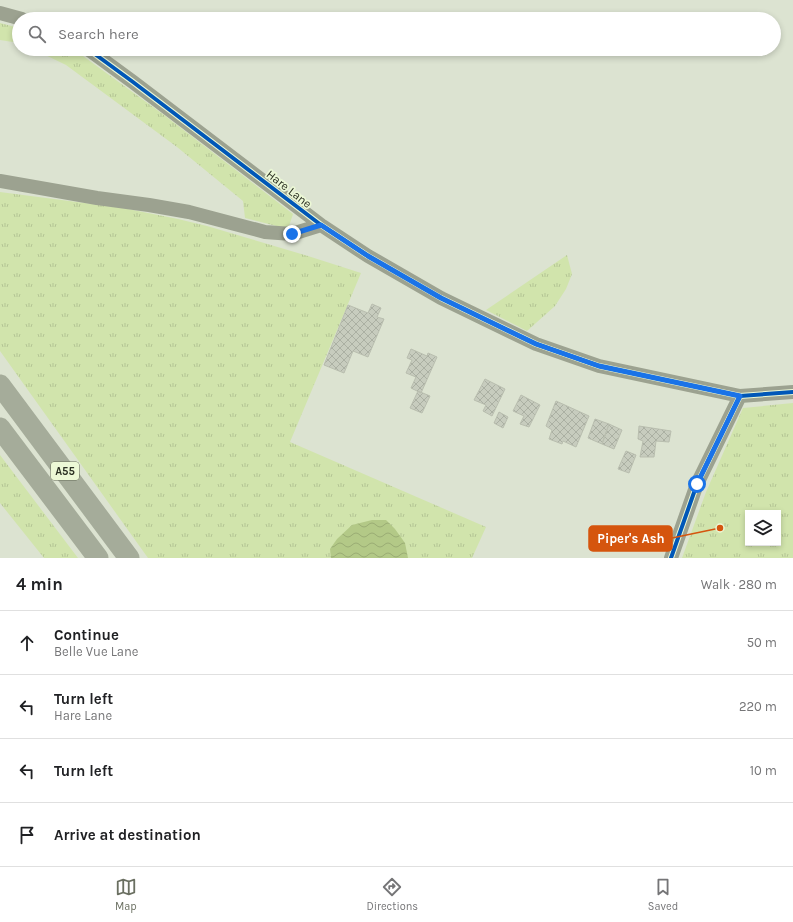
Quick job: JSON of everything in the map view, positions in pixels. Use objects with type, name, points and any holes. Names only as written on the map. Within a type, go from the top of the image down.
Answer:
[{"type":"highway","name":"A55","points":[[0,385],[129,558]]},
{"type":"highway","name":"A55","points":[[0,428],[98,558]]},
{"type":"street","points":[[0,13],[12,16]]},
{"type":"street","name":"Hare Lane","points":[[98,56],[140,86],[321,225],[368,256],[441,298],[536,344],[599,366],[740,396],[793,392]]},
{"type":"street","points":[[0,181],[189,212],[264,232],[292,234],[321,225]]},
{"type":"street","points":[[671,558],[697,484],[740,396]]},
{"type":"green space","points":[[0,23],[12,26],[12,42],[0,40]]},
{"type":"green space","points":[[47,56],[83,56],[164,115],[293,214],[288,229],[245,218],[243,201],[177,147],[66,65]]},
{"type":"green space","points":[[0,192],[123,208],[178,219],[207,226],[361,273],[290,442],[486,527],[472,558],[148,558],[0,351]]},
{"type":"green space","points":[[567,255],[572,274],[566,289],[555,306],[527,331],[486,310]]},
{"type":"green space","points":[[793,403],[793,558],[682,558],[706,492],[743,408]]},
{"type":"green space","points":[[0,455],[78,558],[44,558],[0,503]]},
{"type":"water","points":[[372,520],[386,520],[395,529],[405,543],[408,558],[331,558],[330,549],[337,539],[352,525]]},
{"type":"building","points":[[372,304],[381,308],[377,317],[384,319],[368,357],[353,351],[344,373],[324,365],[348,305],[368,313]]},
{"type":"building","points":[[411,349],[427,356],[428,353],[437,357],[421,393],[411,388],[416,377],[406,373],[412,360],[407,358]]},
{"type":"building","points":[[485,379],[505,389],[492,416],[483,411],[486,405],[474,400]]},
{"type":"building","points":[[418,391],[430,396],[422,413],[410,408]]},
{"type":"building","points":[[521,395],[540,405],[529,427],[520,424],[524,416],[513,411]]},
{"type":"building","points":[[556,401],[589,416],[576,447],[563,441],[562,444],[549,439],[552,430],[546,426]]},
{"type":"building","points":[[499,412],[508,417],[503,428],[494,423]]},
{"type":"building","points":[[595,419],[609,424],[602,444],[588,438]]},
{"type":"building","points":[[609,424],[622,430],[614,449],[602,444]]},
{"type":"building","points":[[639,426],[671,431],[669,442],[656,441],[654,457],[640,457],[643,441],[638,439]]},
{"type":"building","points":[[626,451],[636,455],[629,473],[618,469]]},
{"type":"cycle path","points":[[98,56],[321,225],[368,256],[441,298],[536,344],[599,366],[740,396],[793,392]]},
{"type":"cycle path","points":[[671,558],[697,484],[740,396]]},
{"type":"place","name":"Piper's Ash","points":[[720,528]]},
{"type":"route","points":[[292,234],[321,225],[368,256],[441,298],[536,344],[599,366],[740,396],[697,484]]}]
